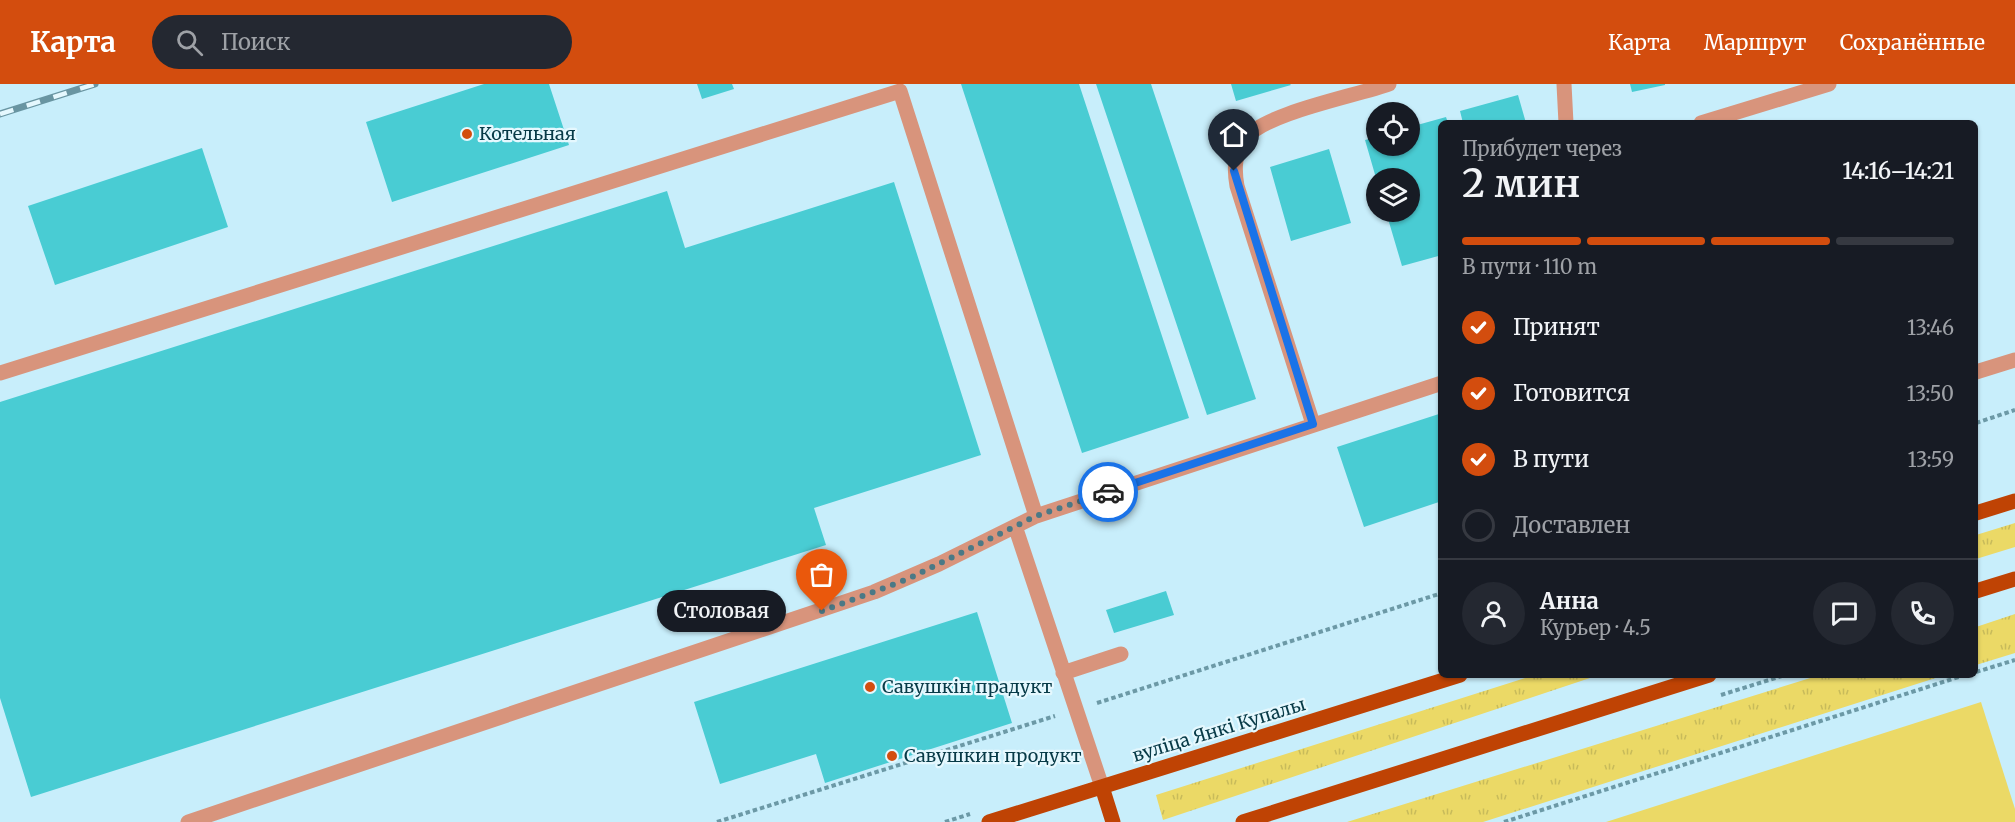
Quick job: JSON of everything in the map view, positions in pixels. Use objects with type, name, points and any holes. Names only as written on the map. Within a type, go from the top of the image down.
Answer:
[{"type":"main road","points":[[1978,512],[2015,501]]},
{"type":"main road","points":[[1978,590],[2015,579]]},
{"type":"main road","name":"вуліца Янкі Купалы","points":[[989,822],[1450,678]]},
{"type":"main road","points":[[1243,822],[1699,678]]},
{"type":"main road","points":[[1102,787],[1113,822]]},
{"type":"lane","points":[[1313,424],[1237,186],[1234,171],[1237,154],[1246,137],[1274,120],[1389,84]]},
{"type":"lane","points":[[1564,84],[1566,120]]},
{"type":"lane","points":[[1711,120],[1829,84]]},
{"type":"lane","points":[[0,373],[900,91],[1036,516]]},
{"type":"lane","points":[[1978,371],[2015,360]]},
{"type":"lane","points":[[188,822],[844,603],[908,579],[1036,516],[1438,384]]},
{"type":"lane","points":[[1015,526],[1102,787]]},
{"type":"lane","points":[[1063,673],[1121,654]]},
{"type":"path","points":[[1978,422],[2015,410]]},
{"type":"path","points":[[1978,671],[2015,660]]},
{"type":"path","points":[[1504,822],[1956,678]]},
{"type":"green space","points":[[2015,523],[2015,547],[1978,558],[1978,534]]},
{"type":"green space","points":[[2015,614],[2015,653],[1978,664],[1978,626]]},
{"type":"green space","points":[[1526,678],[1590,678],[1163,820],[1156,795]]},
{"type":"green space","points":[[1810,678],[1936,678],[1483,822],[1347,822]]},
{"type":"green space","points":[[1981,702],[2015,809],[2015,822],[1606,822]]},
{"type":"building","name":"Котельная","points":[[484,84],[549,84],[569,145],[392,202],[366,122]]},
{"type":"building","points":[[697,84],[732,84],[734,89],[702,99]]},
{"type":"building","points":[[961,84],[1079,84],[1189,418],[1082,453]]},
{"type":"building","points":[[1096,84],[1151,84],[1256,399],[1207,415]]},
{"type":"building","points":[[1231,84],[1290,84],[1291,85],[1236,101]]},
{"type":"building","points":[[1630,84],[1665,84],[1665,85],[1632,92]]},
{"type":"building","points":[[1518,95],[1525,120],[1462,120],[1460,111]]},
{"type":"building","points":[[1446,117],[1447,120],[1438,120],[1438,256],[1402,266],[1389,222],[1420,222],[1420,168],[1373,168],[1370,156],[1420,156],[1420,124]]},
{"type":"building","points":[[202,148],[228,227],[55,285],[28,206]]},
{"type":"building","points":[[1329,149],[1351,223],[1291,241],[1270,167]]},
{"type":"building","points":[[894,182],[981,455],[814,508],[826,545],[31,797],[0,698],[0,402],[667,191],[685,248]]},
{"type":"building","points":[[1438,414],[1438,502],[1364,527],[1337,447]]},
{"type":"building","points":[[1166,591],[1174,615],[1114,633],[1106,610]]},
{"type":"building","name":"Савушкін прадукт","points":[[977,612],[1012,723],[825,783],[816,754],[720,784],[694,702]]},
{"type":"railway","points":[[0,114],[95,84]]},
{"type":"way so far","points":[[822,611],[908,579],[1036,516],[1108,492]]},
{"type":"place","name":"Котельная","points":[[467,134]]},
{"type":"place","name":"Столовая","points":[[822,611]]},
{"type":"place","name":"Савушкін прадукт","points":[[870,687]]},
{"type":"place","name":"Савушкин продукт","points":[[892,756]]},
{"type":"route","points":[[1108,492],[1313,424],[1234,171]]}]
